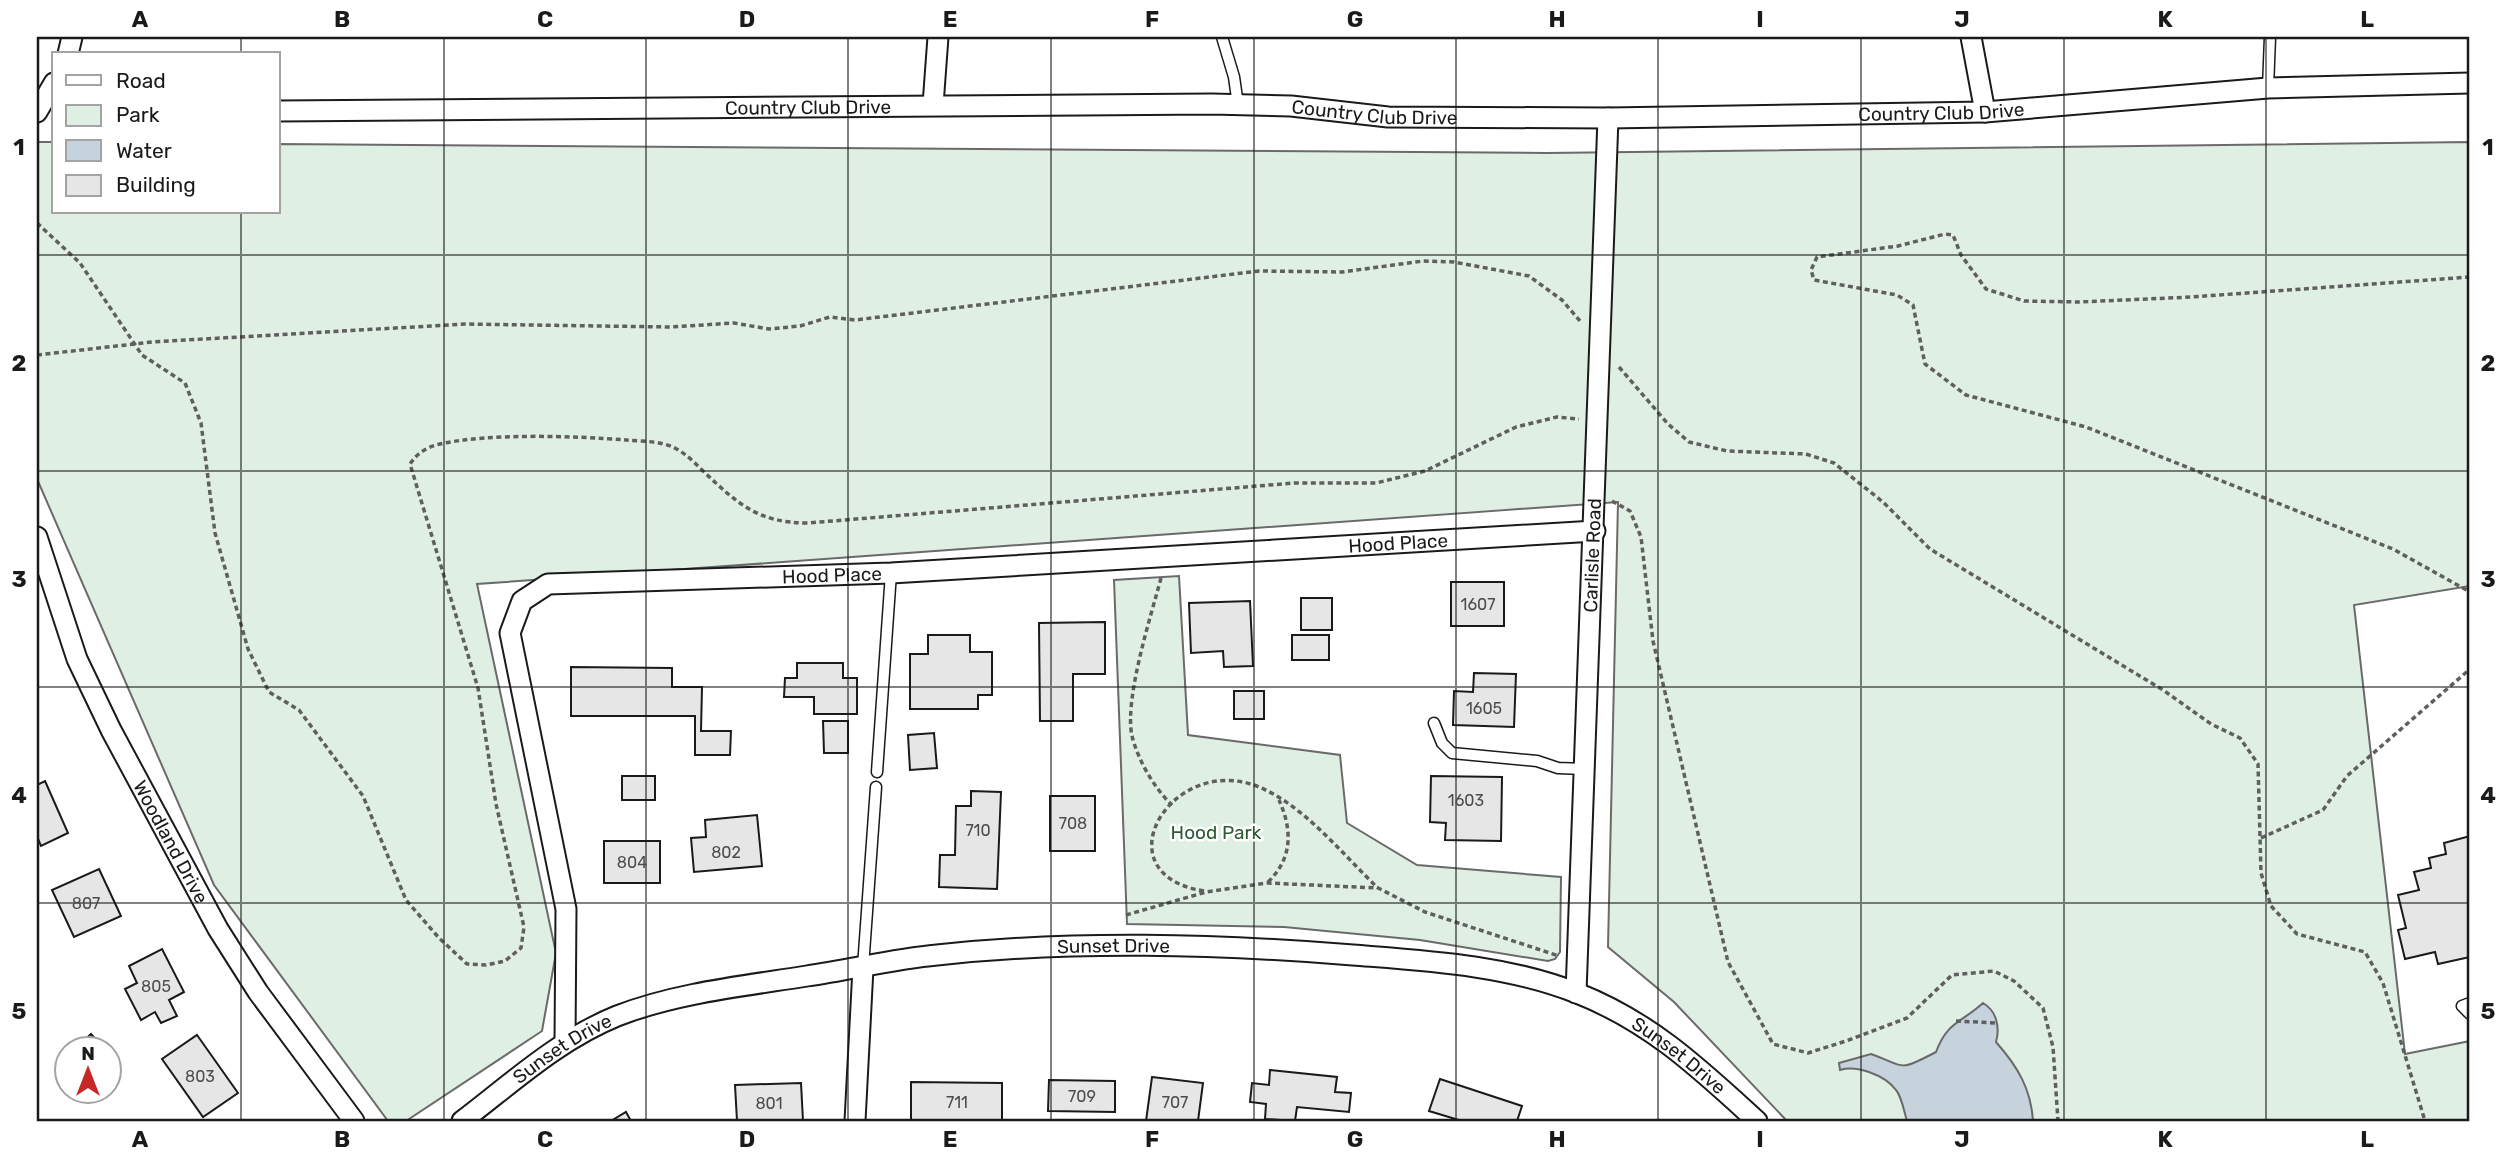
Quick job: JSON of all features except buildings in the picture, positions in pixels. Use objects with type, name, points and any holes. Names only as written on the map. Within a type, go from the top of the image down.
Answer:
[{"type":"street","points":[[933,104],[938,37]]},
{"type":"street","points":[[1971,37],[1985,112]]},
{"type":"street","name":"Country Club Drive","points":[[280,111],[933,104],[1238,105],[1291,106],[1388,117],[1608,118],[1985,112],[2267,88],[2470,83]]},
{"type":"street","points":[[37,113],[52,87]]},
{"type":"street","name":"Carlisle Road","points":[[1576,993],[1595,531],[1608,118]]},
{"type":"street","name":"Hood Place","points":[[565,1041],[566,909],[510,633],[522,601],[548,584],[891,573],[1595,531]]},
{"type":"street","name":"Woodland Drive","points":[[37,537],[77,659],[111,730],[200,894],[258,992],[354,1121]]},
{"type":"street","name":"Sunset Drive","points":[[462,1121],[565,1041],[618,1016],[681,998],[933,955],[1004,949],[1185,944],[1431,959],[1507,973],[1576,993],[1639,1022],[1699,1068],[1757,1121]]},
{"type":"street","points":[[855,1121],[863,968]]},
{"type":"lane","points":[[1222,37],[1234,76],[1238,105]]},
{"type":"lane","points":[[2267,88],[2270,37]]},
{"type":"lane","points":[[877,772],[891,573]]},
{"type":"lane","points":[[1434,723],[1442,743],[1452,753],[1537,761],[1558,768],[1585,769]]},
{"type":"lane","points":[[863,968],[876,788]]},
{"type":"lane","points":[[2470,1003],[2462,1006],[2470,1014]]},
{"type":"path","points":[[2470,277],[2191,297],[2080,302],[2024,301],[1986,289],[1961,255],[1953,235],[1945,234],[1898,246],[1818,257],[1811,270],[1814,279],[1897,295],[1913,305],[1925,364],[1966,395],[2086,427],[2393,549],[2470,592]]},
{"type":"path","points":[[37,355],[152,342],[465,324],[670,327],[734,323],[769,329],[800,326],[830,317],[855,320],[1259,271],[1342,272],[1423,261],[1454,262],[1529,276],[1563,300],[1668,424],[1689,442],[1727,451],[1806,454],[1833,463],[1883,502],[1930,549],[2163,690],[2211,724],[2241,738],[2258,764],[2260,873],[2271,906],[2297,934],[2365,952],[2383,983],[2425,1121]]},
{"type":"path","points":[[1596,498],[1618,502],[1630,511],[1641,537],[1653,641],[1728,962],[1773,1044],[1808,1052],[1846,1041],[1907,1018],[1952,975],[1994,971],[2014,981],[2043,1008],[2053,1047],[2058,1121]]},
{"type":"path","points":[[1167,558],[1130,708],[1132,737],[1156,790],[1172,805]]},
{"type":"path","points":[[2261,838],[2323,810],[2347,776],[2470,669]]},
{"type":"path","points":[[1206,892],[1186,889],[1166,878],[1155,860],[1150,842],[1154,827],[1190,787],[1226,781],[1257,786],[1295,808],[1378,888],[1425,912],[1577,961]]},
{"type":"path","points":[[1267,883],[1282,868],[1288,849],[1284,811],[1278,798]]},
{"type":"path","points":[[1126,915],[1206,892],[1267,883],[1378,888]]},
{"type":"path","points":[[1956,1021],[1997,1023]]},
{"type":"green space","points":[[37,142],[52,142],[52,214],[280,214],[280,144],[1546,153],[2470,142],[2470,586],[2354,605],[2405,1054],[2470,1041],[2470,1121],[1787,1121],[1674,1002],[1608,947],[1618,502],[477,584],[556,953],[542,1031],[406,1121],[388,1121],[214,885],[37,479]]},
{"type":"green space","name":"Hood Park","points":[[1179,576],[1188,735],[1340,755],[1347,823],[1417,865],[1561,877],[1560,952],[1555,959],[1548,961],[1420,940],[1284,927],[1127,924],[1114,580]]},
{"type":"water","points":[[1983,1003],[1992,1010],[1996,1020],[1996,1042],[2011,1060],[2026,1089],[2033,1121],[1907,1121],[1898,1093],[1885,1080],[1862,1070],[1840,1070],[1839,1063],[1871,1054],[1897,1064],[1915,1063],[1936,1052],[1945,1034]]}]
